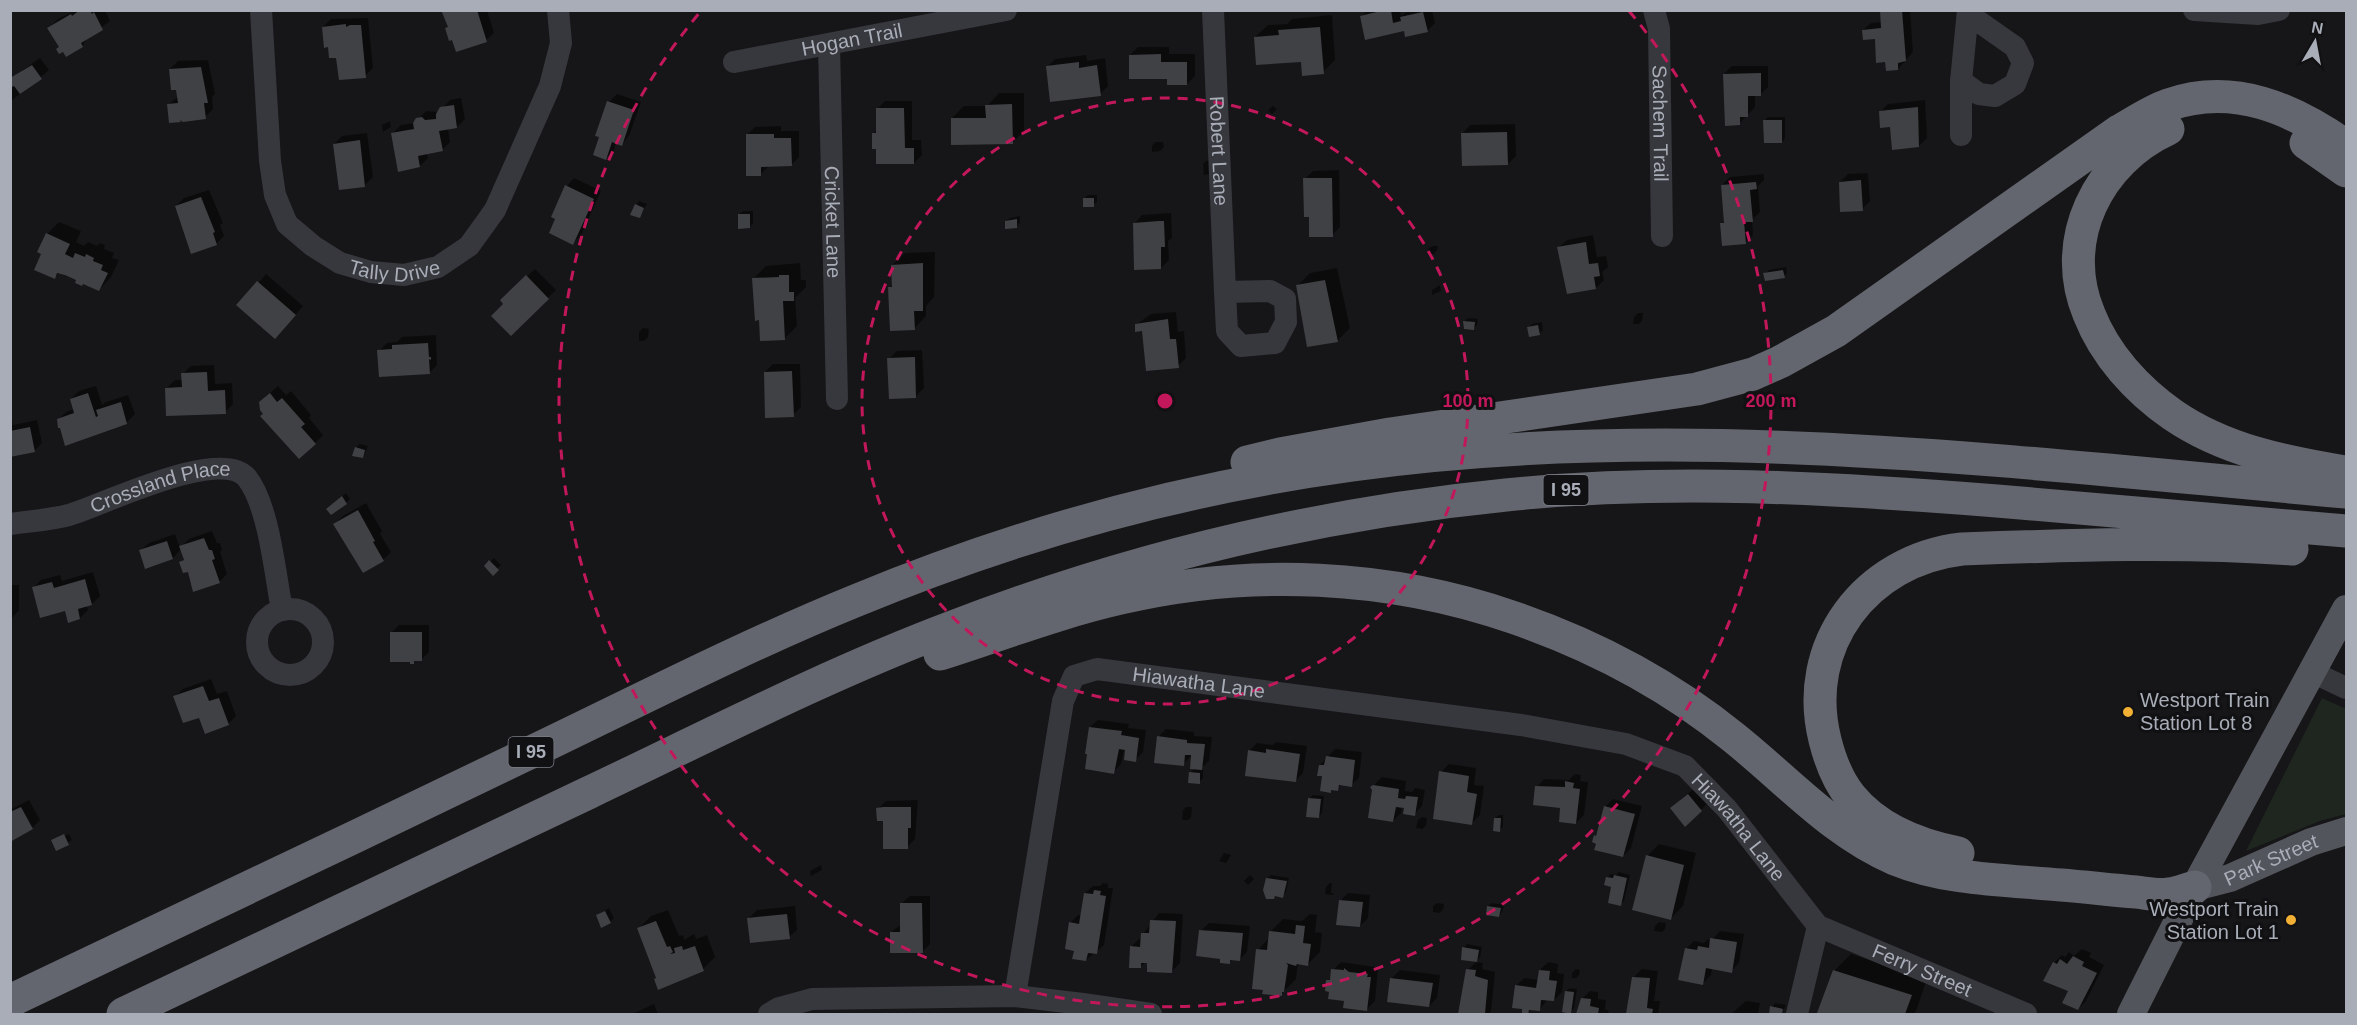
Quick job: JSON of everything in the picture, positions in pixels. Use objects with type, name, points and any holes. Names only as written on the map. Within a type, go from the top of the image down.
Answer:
[{"type":"highway","points":[[1063,529],[1185,481],[1230,466],[1280,454],[1390,434],[1696,389],[1753,374],[1836,331],[2119,131],[2167,105],[2189,99],[2216,96],[2239,97],[2263,102],[2313,124],[2346,146]]},
{"type":"highway","points":[[2346,171],[2302,141],[2257,122],[2236,117],[2216,117],[2173,127],[2134,148],[2117,163],[2104,180],[2092,199],[2086,215],[2081,234],[2079,265],[2083,295],[2096,329],[2119,365],[2153,399],[2195,428],[2238,448],[2282,460],[2346,472]]},
{"type":"highway","name":"I 95","points":[[10,1001],[855,601],[925,574],[1063,529],[1205,492],[1349,465],[1458,454],[1630,445],[1713,444],[1859,450],[2346,492]]},
{"type":"highway","name":"I 95","points":[[123,1014],[813,686],[957,625],[1082,581],[1151,560],[1292,526],[1507,495],[1652,486],[1798,488],[1953,498],[2346,531]]},
{"type":"highway","points":[[2195,887],[2178,876],[1956,853],[1923,845],[1890,830],[1875,820],[1851,797],[1842,783],[1833,766],[1822,730],[1820,711],[1822,674],[1833,637],[1853,606],[1880,581],[1910,562],[1944,551],[2157,544],[2346,551]]},
{"type":"highway","points":[[813,686],[941,654],[1060,614],[1151,591],[1250,580],[1311,580],[1371,585],[1429,595],[1512,617],[1569,639],[1626,666],[1680,698],[1723,729],[1833,822],[1875,850],[1896,860],[1940,872],[2168,895],[2195,887]]},
{"type":"main road","points":[[2131,1014],[2195,887],[2346,609]]},
{"type":"main road","name":"Park Street","points":[[2195,887],[2230,878],[2311,842],[2346,831]]},
{"type":"street","name":"Tally Drive","points":[[261,10],[270,161],[275,195],[287,224],[313,246],[340,263],[371,272],[404,275],[438,267],[469,246],[495,210],[550,86],[561,43],[558,10]]},
{"type":"street","name":"Hogan Trail","points":[[734,62],[1006,10]]},
{"type":"street","name":"Robert Lane","points":[[1213,10],[1225,292]]},
{"type":"street","name":"Sachem Trail","points":[[1654,10],[1659,29],[1662,236]]},
{"type":"street","points":[[2194,10],[2258,14],[2279,10]]},
{"type":"street","points":[[1961,135],[1961,81],[1968,12]]},
{"type":"street","points":[[1961,81],[1979,94],[1995,96],[2015,84],[2023,63],[2015,47],[1968,12]]},
{"type":"street","name":"Cricket Lane","points":[[829,45],[837,399]]},
{"type":"street","name":"Crossland Place","points":[[10,524],[69,515],[201,469],[225,470],[245,476],[257,493],[282,610]]},
{"type":"street","name":"Hiawatha Lane","points":[[1015,996],[1063,701],[1074,676],[1096,669],[1521,725],[1626,744],[1685,766],[1727,809],[1818,926]]},
{"type":"street","points":[[2312,672],[2346,688]]},
{"type":"street","points":[[1797,1014],[1818,926]]},
{"type":"street","name":"Ferry Street","points":[[1818,926],[2026,1014]]},
{"type":"street","points":[[769,1014],[779,1008],[812,999],[1015,996],[1081,1009],[1125,1010],[1151,1014]]},
{"type":"shaded area","points":[[2322,698],[2346,709],[2346,814],[2320,821],[2246,851]]},
{"type":"building","points":[[80,10],[90,10],[92,14],[94,12],[103,30],[81,43],[83,47],[66,57],[63,52],[59,54],[56,49],[59,47],[47,28]]},
{"type":"building","points":[[441,10],[477,10],[487,42],[456,52],[452,40],[449,41],[445,28],[448,27]]},
{"type":"building","points":[[1391,10],[1393,23],[1401,21],[1400,17],[1423,12],[1428,32],[1405,37],[1404,31],[1365,40],[1360,16]]},
{"type":"building","points":[[1880,10],[1902,10],[1906,61],[1898,63],[1898,70],[1886,71],[1885,62],[1876,63],[1875,39],[1863,40],[1862,30],[1881,28]]},
{"type":"building","points":[[346,24],[346,27],[361,25],[366,78],[339,80],[336,58],[329,58],[328,47],[324,48],[322,27]]},
{"type":"building","points":[[1320,27],[1324,74],[1302,76],[1301,62],[1256,65],[1254,37],[1279,35],[1278,30]]},
{"type":"building","points":[[1161,54],[1161,62],[1187,62],[1187,85],[1167,85],[1167,79],[1129,79],[1129,55]]},
{"type":"building","points":[[1079,62],[1079,68],[1097,65],[1101,96],[1050,102],[1046,66]]},
{"type":"building","points":[[32,65],[42,79],[20,94],[14,86],[10,88],[10,78]]},
{"type":"building","points":[[201,67],[208,103],[204,103],[206,119],[183,122],[180,120],[181,122],[169,123],[167,104],[178,103],[176,90],[171,90],[169,69]]},
{"type":"building","points":[[1761,73],[1761,96],[1748,96],[1748,117],[1740,117],[1740,125],[1725,126],[1723,74]]},
{"type":"building","points":[[607,101],[634,110],[622,146],[612,142],[606,160],[593,155],[599,137],[595,136]]},
{"type":"building","points":[[1012,104],[1013,144],[951,145],[951,118],[986,118],[985,105]]},
{"type":"building","points":[[454,105],[457,128],[439,131],[443,151],[418,156],[420,167],[398,172],[391,133],[414,129],[413,123],[416,118],[436,119],[440,107]]},
{"type":"building","points":[[1918,107],[1919,147],[1892,150],[1890,127],[1880,128],[1879,111]]},
{"type":"building","points":[[876,108],[904,108],[905,148],[914,148],[914,164],[876,164],[876,149],[872,149],[872,133],[876,133]]},
{"type":"building","points":[[1763,120],[1782,120],[1782,143],[1764,143]]},
{"type":"building","points":[[1507,132],[1508,165],[1462,166],[1461,133]]},
{"type":"building","points":[[746,134],[774,134],[774,138],[791,138],[792,166],[761,167],[761,176],[746,176]]},
{"type":"building","points":[[360,140],[365,187],[339,190],[333,144]]},
{"type":"building","points":[[1303,178],[1332,178],[1333,237],[1309,237],[1309,217],[1304,217]]},
{"type":"building","points":[[1861,180],[1863,211],[1840,212],[1839,182]]},
{"type":"building","points":[[1756,182],[1757,189],[1750,190],[1753,222],[1744,222],[1746,244],[1722,246],[1720,223],[1724,223],[1721,185]]},
{"type":"building","points":[[565,185],[594,199],[573,245],[549,233],[555,219],[551,217]]},
{"type":"building","points":[[201,197],[215,232],[213,233],[217,245],[191,254],[175,206]]},
{"type":"building","points":[[1083,198],[1094,198],[1094,207],[1083,207]]},
{"type":"building","points":[[635,204],[644,208],[640,218],[630,215]]},
{"type":"building","points":[[738,214],[750,214],[750,228],[738,229]]},
{"type":"building","points":[[1017,219],[1017,228],[1005,229],[1005,221]]},
{"type":"building","points":[[1164,221],[1165,247],[1161,247],[1161,269],[1134,270],[1133,223]]},
{"type":"building","points":[[46,233],[70,244],[65,254],[73,258],[75,253],[85,257],[86,254],[94,258],[93,261],[103,265],[101,270],[108,273],[99,291],[75,283],[76,280],[65,275],[57,273],[55,279],[34,270],[41,254],[37,252]]},
{"type":"building","points":[[1586,242],[1589,264],[1598,263],[1600,276],[1594,277],[1596,289],[1567,294],[1557,247]]},
{"type":"building","points":[[923,263],[923,311],[914,311],[915,330],[890,331],[888,287],[892,287],[891,265]]},
{"type":"building","points":[[1783,270],[1785,278],[1765,281],[1763,273]]},
{"type":"building","points":[[526,275],[549,299],[511,336],[491,316],[503,304],[500,300]]},
{"type":"building","points":[[779,275],[789,275],[789,292],[794,292],[794,301],[783,301],[785,340],[760,341],[759,320],[755,321],[752,278],[779,277]]},
{"type":"building","points":[[1325,280],[1338,342],[1307,347],[1296,285]]},
{"type":"building","points":[[257,281],[296,315],[275,339],[236,305]]},
{"type":"building","points":[[1168,319],[1170,339],[1176,339],[1179,368],[1146,371],[1142,331],[1135,332],[1135,324]]},
{"type":"building","points":[[1463,321],[1475,322],[1474,330],[1464,329]]},
{"type":"building","points":[[1538,325],[1540,335],[1529,337],[1527,327]]},
{"type":"building","points":[[428,343],[429,357],[431,357],[431,360],[429,359],[430,374],[379,377],[377,350],[392,349],[392,345]]},
{"type":"building","points":[[915,357],[916,398],[889,399],[887,358]]},
{"type":"building","points":[[792,371],[794,417],[765,418],[764,372]]},
{"type":"building","points":[[207,372],[208,391],[225,390],[226,414],[166,416],[165,388],[182,387],[181,373]]},
{"type":"building","points":[[88,393],[96,417],[98,416],[96,410],[121,402],[127,424],[65,446],[57,419],[74,413],[70,399]]},
{"type":"building","points":[[270,393],[277,402],[282,398],[305,424],[301,427],[316,444],[299,459],[260,416],[263,414],[259,402]]},
{"type":"building","points":[[30,427],[35,452],[10,457],[10,431]]},
{"type":"building","points":[[355,447],[365,450],[363,458],[352,456]]},
{"type":"building","points":[[342,496],[347,504],[331,515],[326,509]]},
{"type":"building","points":[[358,510],[384,561],[363,573],[333,524]]},
{"type":"building","points":[[204,538],[209,550],[212,550],[215,559],[212,560],[220,583],[193,592],[188,572],[183,573],[179,562],[184,560],[179,546]]},
{"type":"building","points":[[167,541],[173,559],[145,569],[139,550]]},
{"type":"building","points":[[489,560],[499,570],[493,576],[484,566]]},
{"type":"building","points":[[85,579],[92,605],[78,609],[80,619],[68,623],[65,611],[40,618],[32,587],[52,582],[54,588]]},
{"type":"building","points":[[390,632],[422,632],[422,661],[414,661],[414,664],[390,662]]},
{"type":"building","points":[[203,686],[209,701],[219,698],[229,725],[205,734],[199,718],[183,723],[173,696]]},
{"type":"building","points":[[1089,727],[1122,731],[1121,735],[1139,738],[1136,762],[1124,760],[1125,750],[1119,749],[1114,774],[1085,769]]},
{"type":"building","points":[[1157,736],[1187,740],[1187,743],[1205,744],[1202,770],[1190,769],[1191,755],[1185,755],[1184,766],[1154,763]]},
{"type":"building","points":[[1266,749],[1300,754],[1296,782],[1245,776],[1248,750],[1266,753]]},
{"type":"building","points":[[1326,756],[1355,760],[1352,787],[1339,785],[1338,791],[1331,790],[1331,793],[1320,791],[1322,776],[1317,776],[1319,765],[1324,765]]},
{"type":"building","points":[[1439,771],[1469,776],[1467,792],[1477,794],[1472,825],[1433,819]]},
{"type":"building","points":[[1189,772],[1200,773],[1200,784],[1188,783]]},
{"type":"building","points":[[1565,781],[1574,783],[1573,788],[1580,789],[1576,824],[1559,822],[1560,808],[1533,805],[1535,786],[1565,787]]},
{"type":"building","points":[[1373,785],[1399,789],[1398,798],[1418,797],[1415,816],[1403,814],[1404,808],[1396,807],[1393,822],[1368,818],[1372,790],[1370,787]]},
{"type":"building","points":[[1688,794],[1702,811],[1685,827],[1670,808]]},
{"type":"building","points":[[1308,798],[1321,799],[1319,818],[1306,817]]},
{"type":"building","points":[[1604,806],[1635,814],[1623,857],[1594,850],[1596,844],[1592,842],[1594,835],[1596,836]]},
{"type":"building","points":[[21,807],[33,829],[10,842],[10,812]]},
{"type":"building","points":[[911,807],[908,849],[883,849],[883,821],[877,821],[876,808]]},
{"type":"building","points":[[1494,818],[1501,818],[1500,832],[1493,831]]},
{"type":"building","points":[[64,834],[69,845],[56,851],[51,840]]},
{"type":"building","points":[[1646,855],[1684,865],[1671,920],[1632,910]]},
{"type":"building","points":[[1614,875],[1627,878],[1621,906],[1608,903],[1611,887],[1604,885],[1606,877],[1613,878]]},
{"type":"building","points":[[1266,878],[1287,881],[1283,898],[1275,896],[1274,899],[1266,899],[1263,890]]},
{"type":"building","points":[[1094,890],[1101,891],[1100,895],[1106,896],[1097,954],[1088,953],[1086,961],[1072,959],[1074,951],[1065,949],[1069,922],[1079,924],[1084,893],[1093,894]]},
{"type":"building","points":[[1339,900],[1363,902],[1360,927],[1336,925]]},
{"type":"building","points":[[900,903],[922,903],[923,953],[890,953],[890,932],[900,932]]},
{"type":"building","points":[[1487,906],[1501,908],[1499,917],[1486,915]]},
{"type":"building","points":[[605,911],[611,923],[601,928],[596,915]]},
{"type":"building","points":[[787,914],[790,939],[750,943],[747,918]]},
{"type":"building","points":[[1150,920],[1176,921],[1172,973],[1147,972],[1147,963],[1141,963],[1141,968],[1129,968],[1130,946],[1140,947],[1141,933],[1149,933]]},
{"type":"building","points":[[656,921],[667,947],[670,946],[673,952],[670,954],[675,953],[674,948],[682,946],[683,950],[695,946],[704,971],[658,990],[654,979],[656,978],[637,928]]},
{"type":"building","points":[[1296,925],[1305,926],[1303,943],[1311,944],[1308,966],[1286,963],[1288,965],[1282,996],[1262,994],[1263,990],[1252,989],[1256,949],[1267,950],[1269,931],[1295,934]]},
{"type":"building","points":[[1199,930],[1243,933],[1240,961],[1230,960],[1230,964],[1220,963],[1220,959],[1196,956]]},
{"type":"building","points":[[1710,938],[1737,942],[1732,973],[1706,968],[1703,985],[1678,980],[1685,948],[1697,950],[1698,946],[1709,948]]},
{"type":"building","points":[[1462,947],[1479,950],[1477,962],[1461,960]]},
{"type":"building","points":[[2073,956],[2084,962],[2082,966],[2097,973],[2078,1010],[2062,1003],[2068,991],[2043,981],[2053,962],[2057,964],[2060,959],[2067,964]]},
{"type":"building","points":[[1344,968],[1349,972],[1368,974],[1367,977],[1371,977],[1367,1011],[1343,1008],[1344,1001],[1328,999],[1329,992],[1325,991],[1326,980],[1330,980],[1331,969],[1344,970]]},
{"type":"building","points":[[1466,969],[1476,970],[1475,976],[1488,980],[1485,1014],[1458,1014]]},
{"type":"building","points":[[1539,970],[1550,971],[1549,980],[1557,981],[1554,1001],[1541,1000],[1540,1011],[1529,1010],[1528,1014],[1522,1014],[1522,1009],[1512,1008],[1515,985],[1536,988]]},
{"type":"building","points":[[1833,970],[1912,995],[1905,1014],[1817,1013]]},
{"type":"building","points":[[1632,977],[1650,978],[1647,1008],[1653,1009],[1652,1014],[1626,1014]]},
{"type":"building","points":[[1390,978],[1433,983],[1429,1007],[1387,1002]]},
{"type":"building","points":[[1565,991],[1574,992],[1571,1014],[1562,1012]]},
{"type":"building","points":[[1581,998],[1591,999],[1590,1006],[1599,1008],[1598,1014],[1576,1014]]},
{"type":"building","points":[[1770,1006],[1783,1009],[1782,1014],[1769,1014]]},
{"type":"place","name":"Westport Train Station Lot 8","points":[[2128,712]]},
{"type":"place","name":"Westport Train Station Lot 1","points":[[2291,920]]}]
